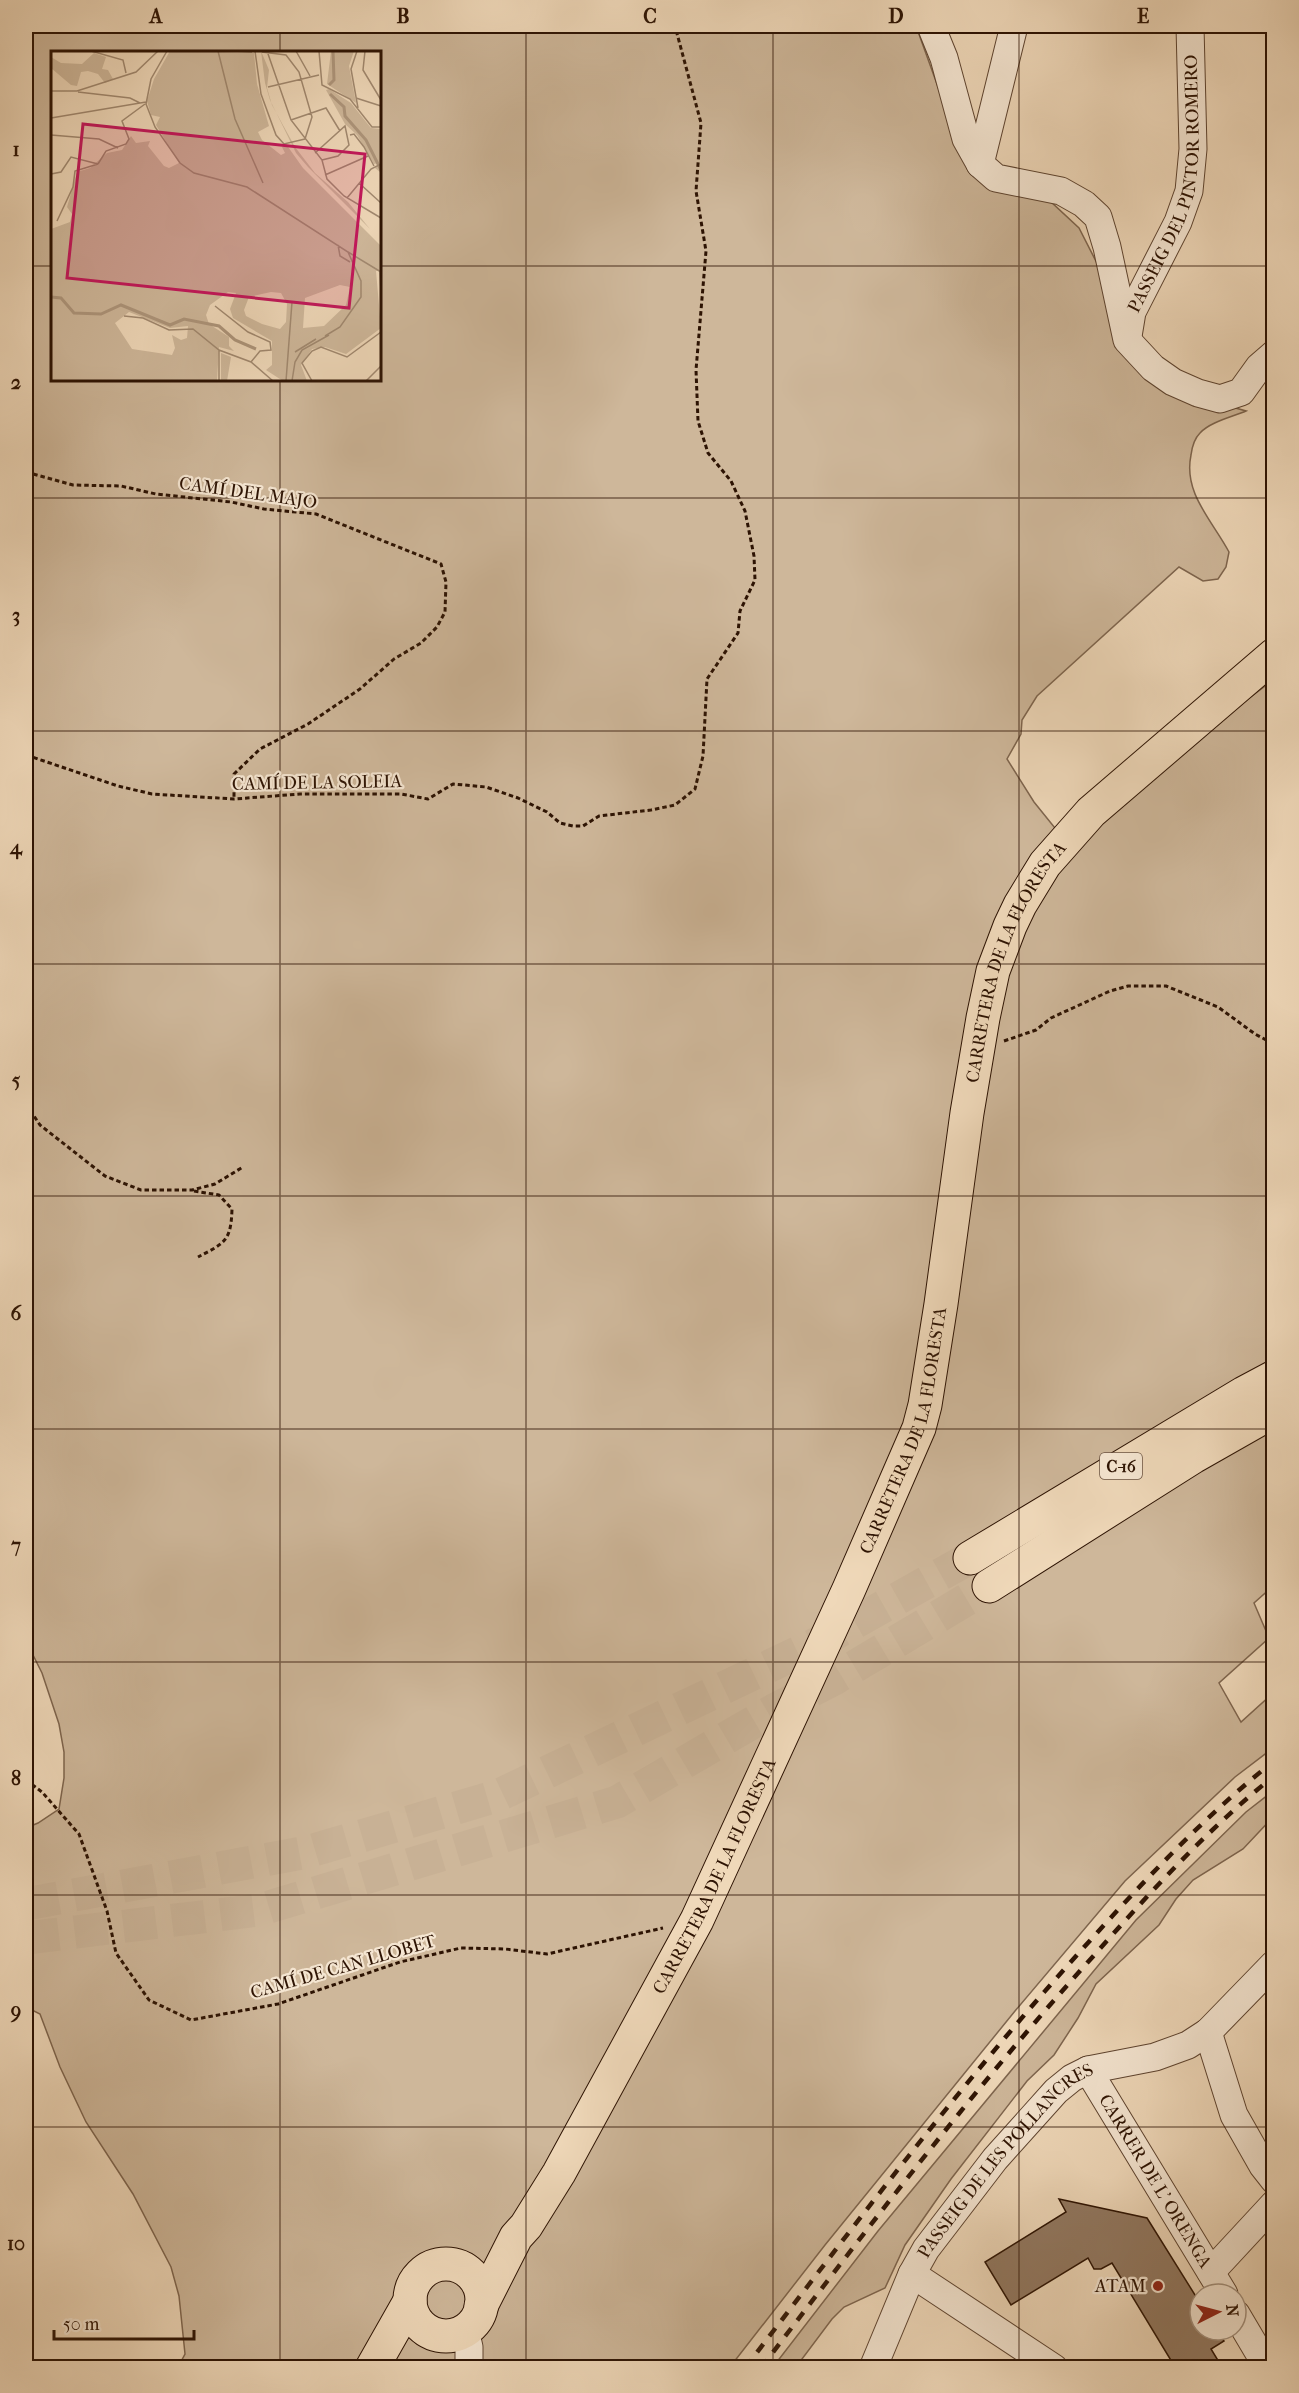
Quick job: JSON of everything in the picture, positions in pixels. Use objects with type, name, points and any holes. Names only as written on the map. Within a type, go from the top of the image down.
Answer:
[{"type":"main road","name":"CARRETERA DE LA FLORESTA","points":[[463,2324],[516,2238],[531,2220],[560,2173],[697,1920],[849,1589],[919,1428],[925,1405],[941,1304],[982,1018],[1001,947],[1020,905],[1045,864],[1091,812],[1274,655]]},
{"type":"main road","name":"C-16","points":[[970,1558],[1234,1398],[1274,1377]]},
{"type":"main road","name":"C-16","points":[[988,1586],[1193,1457],[1274,1412]]},
{"type":"main road","name":"CARRETERA DE LA FLORESTA","points":[[450,2264],[516,2238]]},
{"type":"main road","points":[[450,2264],[466,2269],[474,2277],[480,2288],[463,2324],[420,2342],[374,2367],[410,2301],[414,2282],[422,2272],[431,2266],[450,2264]]},
{"type":"main road","points":[[410,2301],[413,2316],[431,2333],[463,2324]]},
{"type":"street","points":[[931,26],[944,58],[966,139],[980,164],[996,178],[1061,191],[1084,204],[1098,217],[1133,346],[1154,368],[1173,382],[1198,393],[1220,399],[1241,392],[1260,367],[1274,354]]},
{"type":"street","points":[[980,164],[1014,26]]},
{"type":"street","name":"PASSEIG DEL PINTOR ROMERO","points":[[1133,346],[1132,312],[1178,222],[1188,191],[1193,149],[1190,26]]},
{"type":"street","name":"PASSEIG DE LES POLLANCRES","points":[[873,2367],[912,2274],[926,2249],[995,2159],[1056,2091],[1072,2078],[1088,2070],[1155,2057],[1188,2045],[1208,2032],[1271,1971]]},
{"type":"street","points":[[1208,2032],[1234,2115],[1263,2166],[1274,2180]]},
{"type":"street","name":"CARRER DE L' ORENGA","points":[[1088,2070],[1216,2282]]},
{"type":"street","points":[[1218,2282],[1274,2204]]},
{"type":"street","points":[[912,2274],[1053,2367]]},
{"type":"street","points":[[463,2324],[469,2348],[469,2367]]},
{"type":"street","points":[[1248,2334],[1268,2367]]},
{"type":"path","name":"CAMÍ DE LA SOLEIA","points":[[26,758],[32,757],[118,786],[152,794],[234,799],[335,793],[401,794],[428,799],[453,784],[486,788],[518,798],[547,812],[560,823],[583,826],[599,816],[675,805],[695,789],[703,756],[707,679],[738,633],[740,610],[755,579],[754,556],[745,511],[731,481],[708,453],[698,421],[696,370],[706,251],[696,191],[701,123],[675,26]]},
{"type":"path","name":"CAMÍ DEL MAJO","points":[[26,472],[73,485],[121,486],[195,499],[316,514],[441,564],[446,582],[445,612],[437,627],[421,643],[394,659],[360,689],[308,724],[260,749],[234,774],[234,799]]},
{"type":"path","points":[[976,1059],[990,1046],[1036,1030],[1051,1018],[1071,1008],[1110,991],[1128,986],[1166,986],[1218,1006],[1255,1034],[1274,1044]]},
{"type":"path","points":[[26,1104],[40,1125],[105,1176],[141,1190],[192,1190],[219,1195],[232,1209],[231,1231],[219,1246],[198,1257]]},
{"type":"path","points":[[192,1190],[215,1184],[243,1167]]},
{"type":"path","name":"CAMÍ DE CAN LLOBET","points":[[26,1780],[42,1792],[79,1834],[107,1911],[116,1953],[149,2000],[190,2020],[278,2004],[400,1962],[461,1948],[505,1948],[547,1954],[697,1920]]},
{"type":"shaded area","points":[[26,26],[916,26],[942,98],[971,163],[1051,202],[1079,228],[1102,273],[1116,347],[1148,381],[1180,398],[1218,403],[1246,411],[1204,429],[1196,438],[1191,452],[1191,482],[1195,494],[1229,552],[1226,567],[1218,579],[1203,581],[1179,567],[1037,696],[1022,720],[1021,734],[1007,759],[1034,802],[1067,843],[1151,772],[1273,680],[1273,1586],[1254,1603],[1269,1638],[1219,1683],[1241,1722],[1273,1693],[1273,1748],[1235,1777],[1125,1881],[1015,2011],[825,2245],[730,2367],[178,2367],[185,2354],[179,2296],[171,2267],[133,2194],[86,2122],[60,2067],[40,2014],[26,2007],[26,1828],[59,1809],[64,1778],[64,1752],[59,1724],[42,1673],[26,1641],[26,1433],[28,1432],[26,1395]]},
{"type":"shaded area","points":[[1273,1791],[1273,1817],[1243,1849],[1193,1880],[1176,1899],[1159,1925],[1096,1984],[1078,2018],[1054,2055],[1027,2081],[951,2179],[905,2245],[885,2288],[844,2307],[832,2319],[796,2367],[773,2367],[878,2231],[1136,1920],[1246,1812]]},
{"type":"building","name":"ATAM","points":[[1059,2199],[1147,2218],[1188,2284],[1188,2342],[1222,2342],[1211,2349],[1222,2367],[1198,2367],[1193,2360],[1175,2367],[1112,2263],[1101,2269],[1094,2269],[1088,2258],[1011,2305],[985,2262],[1066,2212]]},
{"type":"tunnel","points":[[26,1904],[307,1852],[497,1796],[820,1642],[970,1558]]},
{"type":"tunnel","points":[[26,1938],[259,1910],[617,1802],[774,1710],[834,1679],[989,1586]]},
{"type":"railway","points":[[745,2368],[907,2158],[1033,2005],[1100,1929],[1171,1854],[1221,1806],[1274,1761]]},
{"type":"railway","points":[[761,2368],[920,2162],[1045,2011],[1177,1865],[1224,1819],[1274,1776]]},
{"type":"place","name":"ATAM","points":[[1158,2286]]}]
